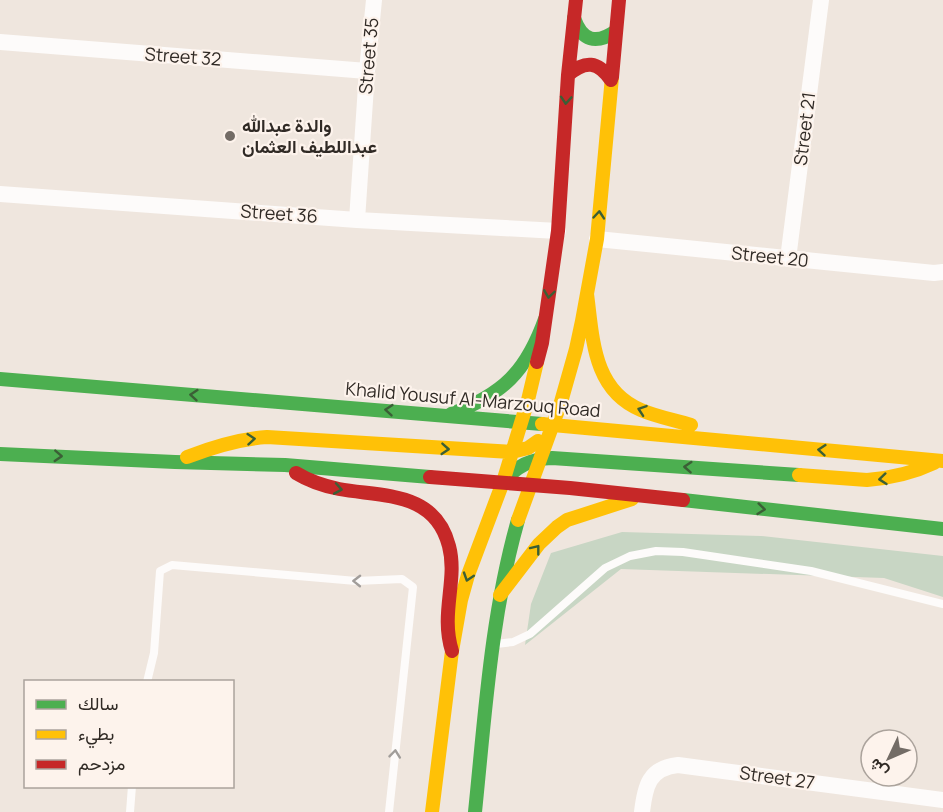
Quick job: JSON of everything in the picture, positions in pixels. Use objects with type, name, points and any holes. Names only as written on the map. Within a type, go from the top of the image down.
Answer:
[{"type":"main road","points":[[432,812],[452,651],[461,600],[503,482],[537,369],[558,231],[568,75],[576,0]]},
{"type":"main road","points":[[475,812],[500,595],[513,535],[572,367],[597,239],[619,0]]},
{"type":"main road","points":[[574,18],[576,27],[591,39],[600,40],[616,31]]},
{"type":"main road","points":[[568,75],[582,64],[591,64],[607,72],[611,80]]},
{"type":"main road","points":[[587,294],[597,360],[613,392],[632,407],[696,426],[715,440]]},
{"type":"main road","points":[[447,415],[481,402],[509,380],[531,352],[545,319]]},
{"type":"main road","name":"Khalid Yousuf Al-Marzouq Road","points":[[0,379],[552,424],[940,461]]},
{"type":"main road","points":[[175,462],[226,442],[267,437],[512,452],[528,448],[536,443],[552,424]]},
{"type":"main road","points":[[0,454],[285,465],[503,482],[943,529]]},
{"type":"main road","points":[[503,482],[519,465],[541,457],[867,480],[894,478],[940,461]]},
{"type":"main road","points":[[285,465],[311,481],[340,490],[398,496],[410,500],[422,506],[440,524],[450,548],[447,624],[452,651]]},
{"type":"main road","points":[[500,595],[546,536],[560,524],[641,496]]},
{"type":"street","name":"Street 35","points":[[357,220],[367,71],[375,0]]},
{"type":"street","name":"Street 21","points":[[788,259],[821,0]]},
{"type":"street","name":"Street 32","points":[[0,42],[367,71]]},
{"type":"street","name":"Street 36","points":[[0,194],[357,220],[558,231]]},
{"type":"street","name":"Street 20","points":[[597,239],[934,273],[943,272]]},
{"type":"street","name":"Street 27","points":[[642,812],[644,793],[650,780],[661,769],[678,765],[943,800]]},
{"type":"lane","points":[[493,644],[513,642],[530,634],[605,568],[630,556],[656,551],[683,552],[811,571],[943,604]]},
{"type":"lane","points":[[147,680],[154,653],[160,571],[171,565],[356,581],[402,579],[413,587],[389,812]]},
{"type":"lane","points":[[130,812],[132,788]]},
{"type":"green space","points":[[622,532],[761,536],[943,556],[943,597],[884,578],[621,569],[525,645],[531,604],[551,553]]},
{"type":"traffic: fast","points":[[574,18],[581,32],[590,38],[602,38],[616,31]]},
{"type":"traffic: fast","points":[[451,414],[485,398],[510,379],[530,353],[545,319]]},
{"type":"traffic: fast","points":[[0,379],[542,424]]},
{"type":"traffic: fast","points":[[0,454],[285,465],[430,477]]},
{"type":"traffic: fast","points":[[503,482],[524,464],[552,458],[799,475]]},
{"type":"traffic: fast","points":[[683,500],[943,529]]},
{"type":"traffic: fast","points":[[475,812],[495,629],[518,520]]},
{"type":"traffic: slow","points":[[518,520],[561,402],[582,321],[597,239],[612,77]]},
{"type":"traffic: slow","points":[[587,294],[598,361],[613,390],[625,401],[641,410],[691,425]]},
{"type":"traffic: slow","points":[[432,812],[452,651],[461,600],[503,482],[537,362]]},
{"type":"traffic: slow","points":[[542,424],[943,461]]},
{"type":"traffic: slow","points":[[187,457],[226,444],[267,437],[512,452],[528,448],[538,441]]},
{"type":"traffic: slow","points":[[799,475],[867,480],[918,470],[934,463]]},
{"type":"traffic: slow","points":[[500,595],[539,544],[557,527],[567,520],[632,499]]},
{"type":"traffic: jam","points":[[537,362],[542,343],[558,231],[568,75],[576,0]]},
{"type":"traffic: jam","points":[[612,77],[619,0]]},
{"type":"traffic: jam","points":[[568,75],[580,67],[591,65],[601,69],[611,80]]},
{"type":"traffic: jam","points":[[296,473],[333,488],[405,500],[420,506],[432,515],[442,528],[451,559],[448,623],[452,651]]},
{"type":"traffic: jam","points":[[430,477],[683,500]]},
{"type":"place","name":"والدة عبدالله عبداللطيف العثمان","points":[[230,136]]}]
